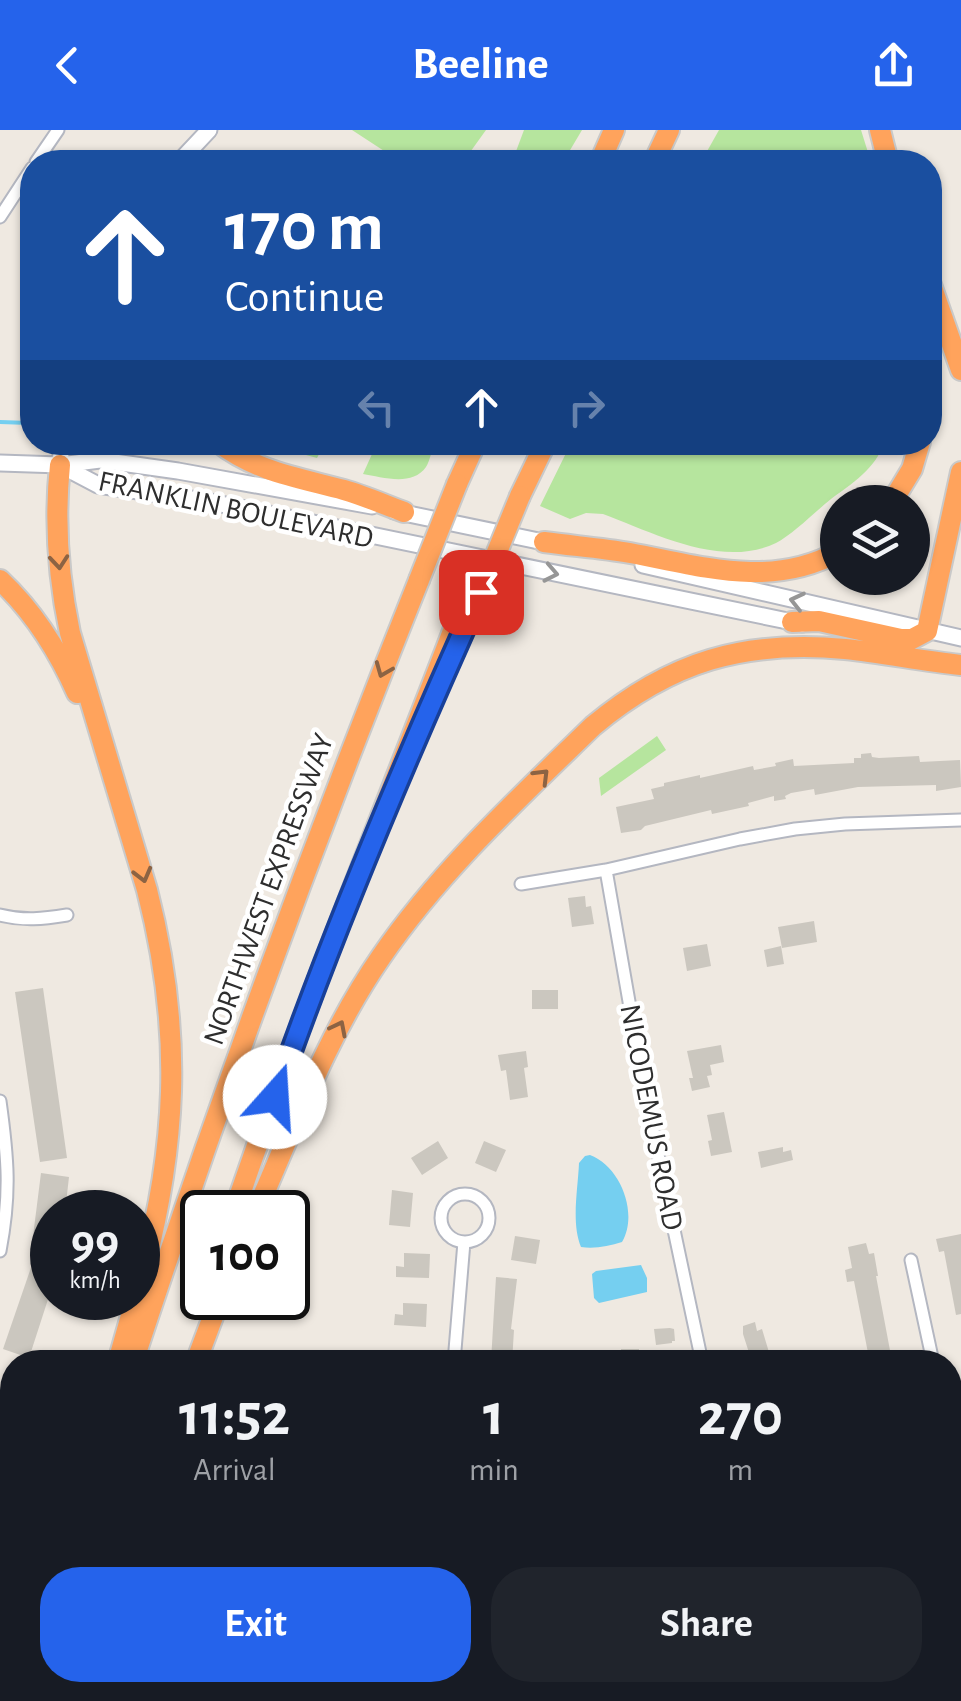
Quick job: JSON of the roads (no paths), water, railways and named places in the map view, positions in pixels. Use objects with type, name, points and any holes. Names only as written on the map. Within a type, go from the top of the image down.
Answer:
[{"type":"highway","points":[[942,316],[961,370]]},
{"type":"highway","points":[[237,455],[268,471],[348,491],[404,512]]},
{"type":"highway","points":[[453,483],[457,455]]},
{"type":"highway","name":"NORTHWEST EXPRESSWAY","points":[[137,1350],[268,972],[346,762],[436,538],[453,483],[469,455]]},
{"type":"highway","points":[[242,1190],[312,989],[514,495],[526,455]]},
{"type":"highway","points":[[514,495],[538,455]]},
{"type":"highway","points":[[902,485],[916,455]]},
{"type":"highway","points":[[60,464],[56,527],[62,595],[136,848],[164,972],[171,1034],[169,1145],[160,1196]]},
{"type":"highway","points":[[792,622],[818,621],[912,640],[926,631],[961,472]]},
{"type":"highway","points":[[544,542],[628,552],[747,574],[802,567],[820,560]]},
{"type":"highway","points":[[0,580],[49,638],[79,696],[112,776]]},
{"type":"highway","points":[[266,1190],[350,1006],[408,918],[459,860],[614,708],[654,681],[680,670],[757,650],[842,648],[961,664]]},
{"type":"highway","points":[[121,1350],[130,1320]]},
{"type":"highway","points":[[188,1350],[198,1320]]},
{"type":"highway","points":[[200,1350],[212,1320]]},
{"type":"main road","points":[[190,150],[209,130]]},
{"type":"main road","points":[[0,463],[60,464],[61,455]]},
{"type":"main road","name":"FRANKLIN BOULEVARD","points":[[60,464],[100,460],[404,512],[961,638]]},
{"type":"main road","name":"FRANKLIN BOULEVARD","points":[[60,464],[98,485],[211,502],[792,622],[961,664]]},
{"type":"street","points":[[0,217],[20,186]]},
{"type":"street","points":[[522,884],[795,829],[961,820]]},
{"type":"street","name":"NICODEMUS ROAD","points":[[606,870],[645,1094],[699,1350]]},
{"type":"street","points":[[0,915],[20,920],[67,915]]},
{"type":"street","points":[[0,1101],[9,1186],[0,1251]]},
{"type":"street","points":[[467,1194],[483,1203],[489,1218],[480,1237],[464,1242],[449,1236],[441,1219],[450,1200],[467,1194]]},
{"type":"street","points":[[455,1350],[464,1242]]},
{"type":"street","points":[[911,1260],[930,1350]]},
{"type":"water","points":[[590,1155],[618,1180],[628,1218],[622,1242],[591,1248],[581,1247],[576,1217],[579,1163]]},
{"type":"water","points":[[641,1265],[647,1278],[647,1292],[599,1303],[594,1298],[592,1274],[596,1271]]},
{"type":"waterway","points":[[0,422],[20,423]]}]
